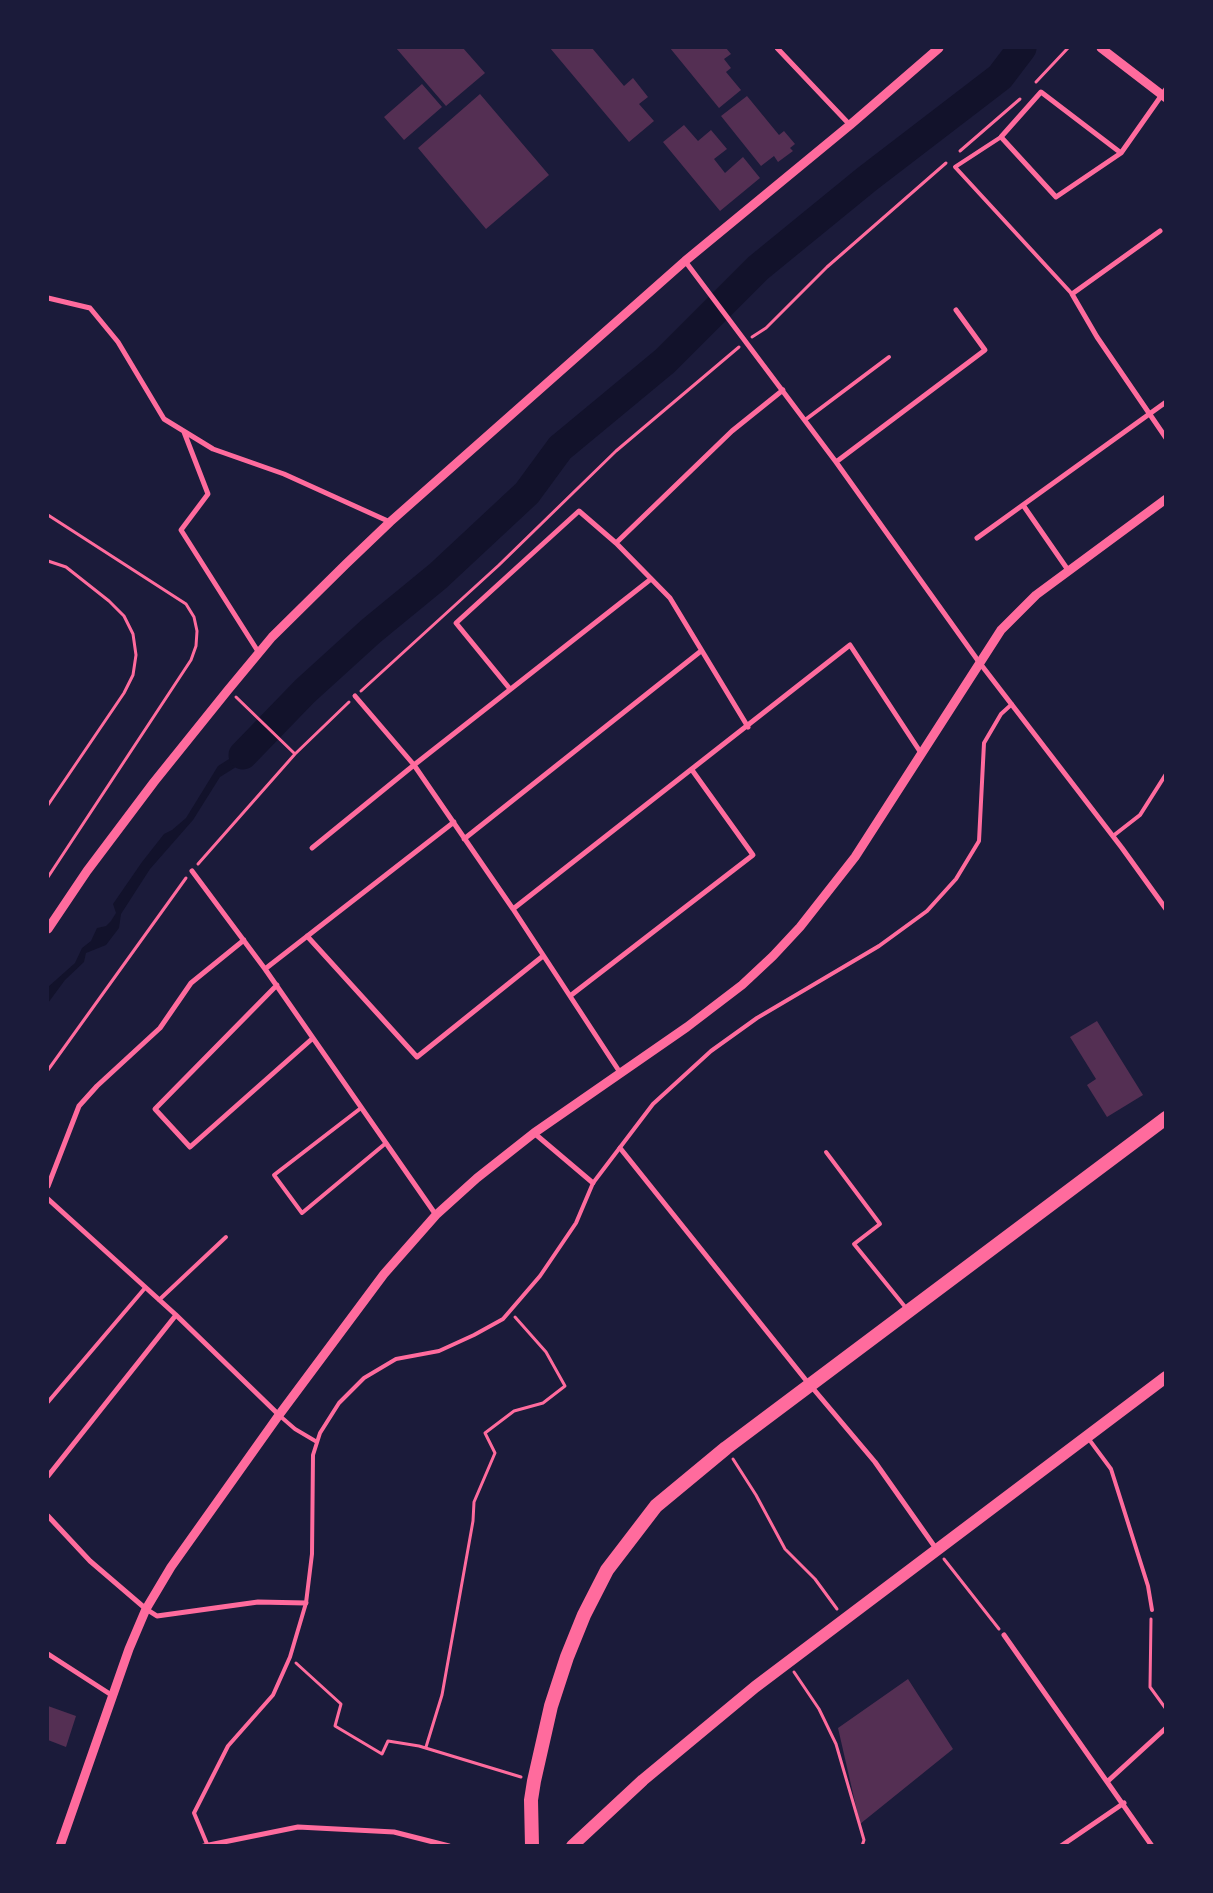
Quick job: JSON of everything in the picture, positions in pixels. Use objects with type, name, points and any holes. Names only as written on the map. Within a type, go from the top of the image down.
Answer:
[{"type":"highway","points":[[532,1846],[531,1800],[534,1781],[551,1706],[567,1657],[584,1615],[607,1570],[656,1506],[726,1448],[1166,1118]]},
{"type":"main road","points":[[572,1846],[726,1709],[938,1551],[1086,1436],[1166,1377]]},
{"type":"street","points":[[776,48],[850,125]]},
{"type":"street","points":[[48,929],[154,782],[228,690],[279,631],[390,522],[685,261],[850,125],[939,48]]},
{"type":"street","points":[[1101,48],[1164,94],[1121,152],[1056,197],[1001,137],[1041,92],[1121,152]]},
{"type":"street","points":[[1160,231],[1072,294],[1097,337],[1166,438]]},
{"type":"street","points":[[685,261],[738,329],[836,462],[979,662],[1113,836],[1166,909]]},
{"type":"street","points":[[48,298],[90,308],[118,342],[164,419],[213,449],[284,474],[390,522]]},
{"type":"street","points":[[836,462],[985,350],[956,310]]},
{"type":"street","points":[[616,543],[732,431],[783,390]]},
{"type":"street","points":[[977,538],[1166,402]]},
{"type":"street","points":[[184,431],[208,494],[181,530],[259,653]]},
{"type":"street","points":[[60,1846],[129,1649],[146,1609],[170,1567],[279,1415],[384,1274],[436,1215],[478,1178],[534,1133],[621,1074],[742,985],[773,956],[800,928],[849,865],[979,662],[1001,630],[1018,610],[1068,570],[1166,499]]},
{"type":"street","points":[[1023,505],[1068,570]]},
{"type":"street","points":[[510,689],[456,623],[579,511],[616,543],[670,598],[748,727]]},
{"type":"street","points":[[312,848],[414,765],[651,579]]},
{"type":"street","points":[[513,909],[748,727],[850,645],[921,753]]},
{"type":"street","points":[[464,839],[701,651]]},
{"type":"street","points":[[355,696],[414,765],[513,909],[621,1074]]},
{"type":"street","points":[[570,996],[753,855],[692,770]]},
{"type":"street","points":[[266,968],[454,822]]},
{"type":"street","points":[[192,871],[266,968],[436,1215]]},
{"type":"street","points":[[307,936],[417,1057],[543,956]]},
{"type":"street","points":[[48,1186],[79,1106],[97,1086],[160,1028],[191,983],[244,940]]},
{"type":"street","points":[[277,985],[155,1109],[190,1147],[313,1038]]},
{"type":"street","points":[[534,1133],[593,1184]]},
{"type":"street","points":[[620,1148],[805,1379],[875,1462],[938,1551]]},
{"type":"street","points":[[48,1199],[176,1315],[279,1415]]},
{"type":"street","points":[[48,1476],[176,1315]]},
{"type":"street","points":[[48,1516],[90,1561],[146,1609],[157,1616],[258,1602],[306,1603]]},
{"type":"street","points":[[1004,1635],[1124,1803],[1152,1846]]},
{"type":"street","points":[[48,1654],[113,1696]]},
{"type":"street","points":[[1108,1781],[1166,1728]]},
{"type":"street","points":[[1061,1846],[1124,1803]]},
{"type":"street","points":[[206,1845],[298,1827],[394,1832],[449,1846]]},
{"type":"lane","points":[[1001,137],[955,167],[1072,294]]},
{"type":"lane","points":[[805,420],[889,357]]},
{"type":"lane","points":[[206,1845],[194,1813],[228,1746],[273,1695],[290,1657],[306,1603],[312,1554],[313,1455],[317,1442],[339,1402],[364,1378],[396,1359],[439,1351],[502,1318],[540,1276],[570,1231],[593,1184],[653,1104],[712,1051],[774,1008],[880,946],[927,911],[956,879],[979,841],[984,743],[1001,714],[1012,704]]},
{"type":"lane","points":[[1113,836],[1140,815],[1166,774]]},
{"type":"lane","points":[[362,1108],[274,1175],[302,1213],[386,1143]]},
{"type":"lane","points":[[826,1152],[880,1224],[854,1244],[909,1312]]},
{"type":"lane","points":[[159,1300],[226,1238]]},
{"type":"lane","points":[[48,1402],[145,1288]]},
{"type":"lane","points":[[279,1415],[295,1429],[317,1442]]},
{"type":"lane","points":[[1086,1436],[1111,1469],[1148,1586],[1152,1610]]},
{"type":"path","points":[[48,515],[186,604],[194,617],[197,631],[196,646],[191,660],[48,877]]},
{"type":"path","points":[[48,561],[66,567],[110,601],[124,616],[133,634],[136,655],[133,675],[124,693],[48,805]]},
{"type":"path","points":[[228,690],[295,754]]},
{"type":"path","points":[[426,1747],[442,1695],[473,1522],[474,1502],[495,1453],[485,1433],[514,1411],[544,1403],[565,1386],[546,1352],[509,1311]]},
{"type":"path","points":[[726,1448],[756,1495],[785,1549],[815,1579],[841,1614]]},
{"type":"path","points":[[938,1551],[1004,1635]]},
{"type":"path","points":[[1152,1610],[1150,1687],[1166,1709]]},
{"type":"path","points":[[290,1657],[341,1704],[335,1726],[382,1754],[388,1741],[426,1747],[534,1781]]},
{"type":"path","points":[[792,1668],[818,1709],[836,1744],[864,1840],[862,1846]]},
{"type":"shaded area","points":[[262,725],[271,734],[265,736],[258,744],[252,757],[220,777],[193,820],[150,869],[121,914],[119,928],[106,945],[86,953],[84,962],[65,980],[48,1003],[48,987],[75,963],[82,948],[91,941],[97,928],[106,926],[111,921],[116,913],[113,904],[142,862],[164,834],[186,818],[218,766],[248,747]]},
{"type":"building","points":[[396,48],[463,48],[485,73],[446,106]]},
{"type":"building","points":[[550,48],[592,48],[624,86],[633,78],[648,97],[639,104],[654,121],[629,142]]},
{"type":"building","points":[[670,48],[726,48],[731,54],[724,59],[731,68],[726,72],[741,90],[719,108]]},
{"type":"building","points":[[422,84],[442,107],[404,140],[384,117]]},
{"type":"building","points":[[480,94],[549,175],[486,229],[418,148]]},
{"type":"building","points":[[747,96],[779,135],[784,131],[795,144],[790,148],[793,151],[778,162],[774,156],[761,166],[721,116]]},
{"type":"building","points":[[684,125],[698,141],[711,130],[727,149],[714,159],[725,173],[743,157],[760,178],[720,211],[663,142]]},
{"type":"building","points":[[1097,1021],[1143,1095],[1107,1117],[1087,1085],[1096,1079],[1070,1037]]},
{"type":"building","points":[[908,1679],[953,1749],[860,1824],[838,1728]]},
{"type":"building","points":[[48,1706],[76,1716],[66,1747],[48,1740]]},
{"type":"waterway","points":[[243,755],[305,691],[371,631],[438,576],[527,493],[560,448],[665,361],[758,268],[867,179],[1000,77],[1022,48]]}]
